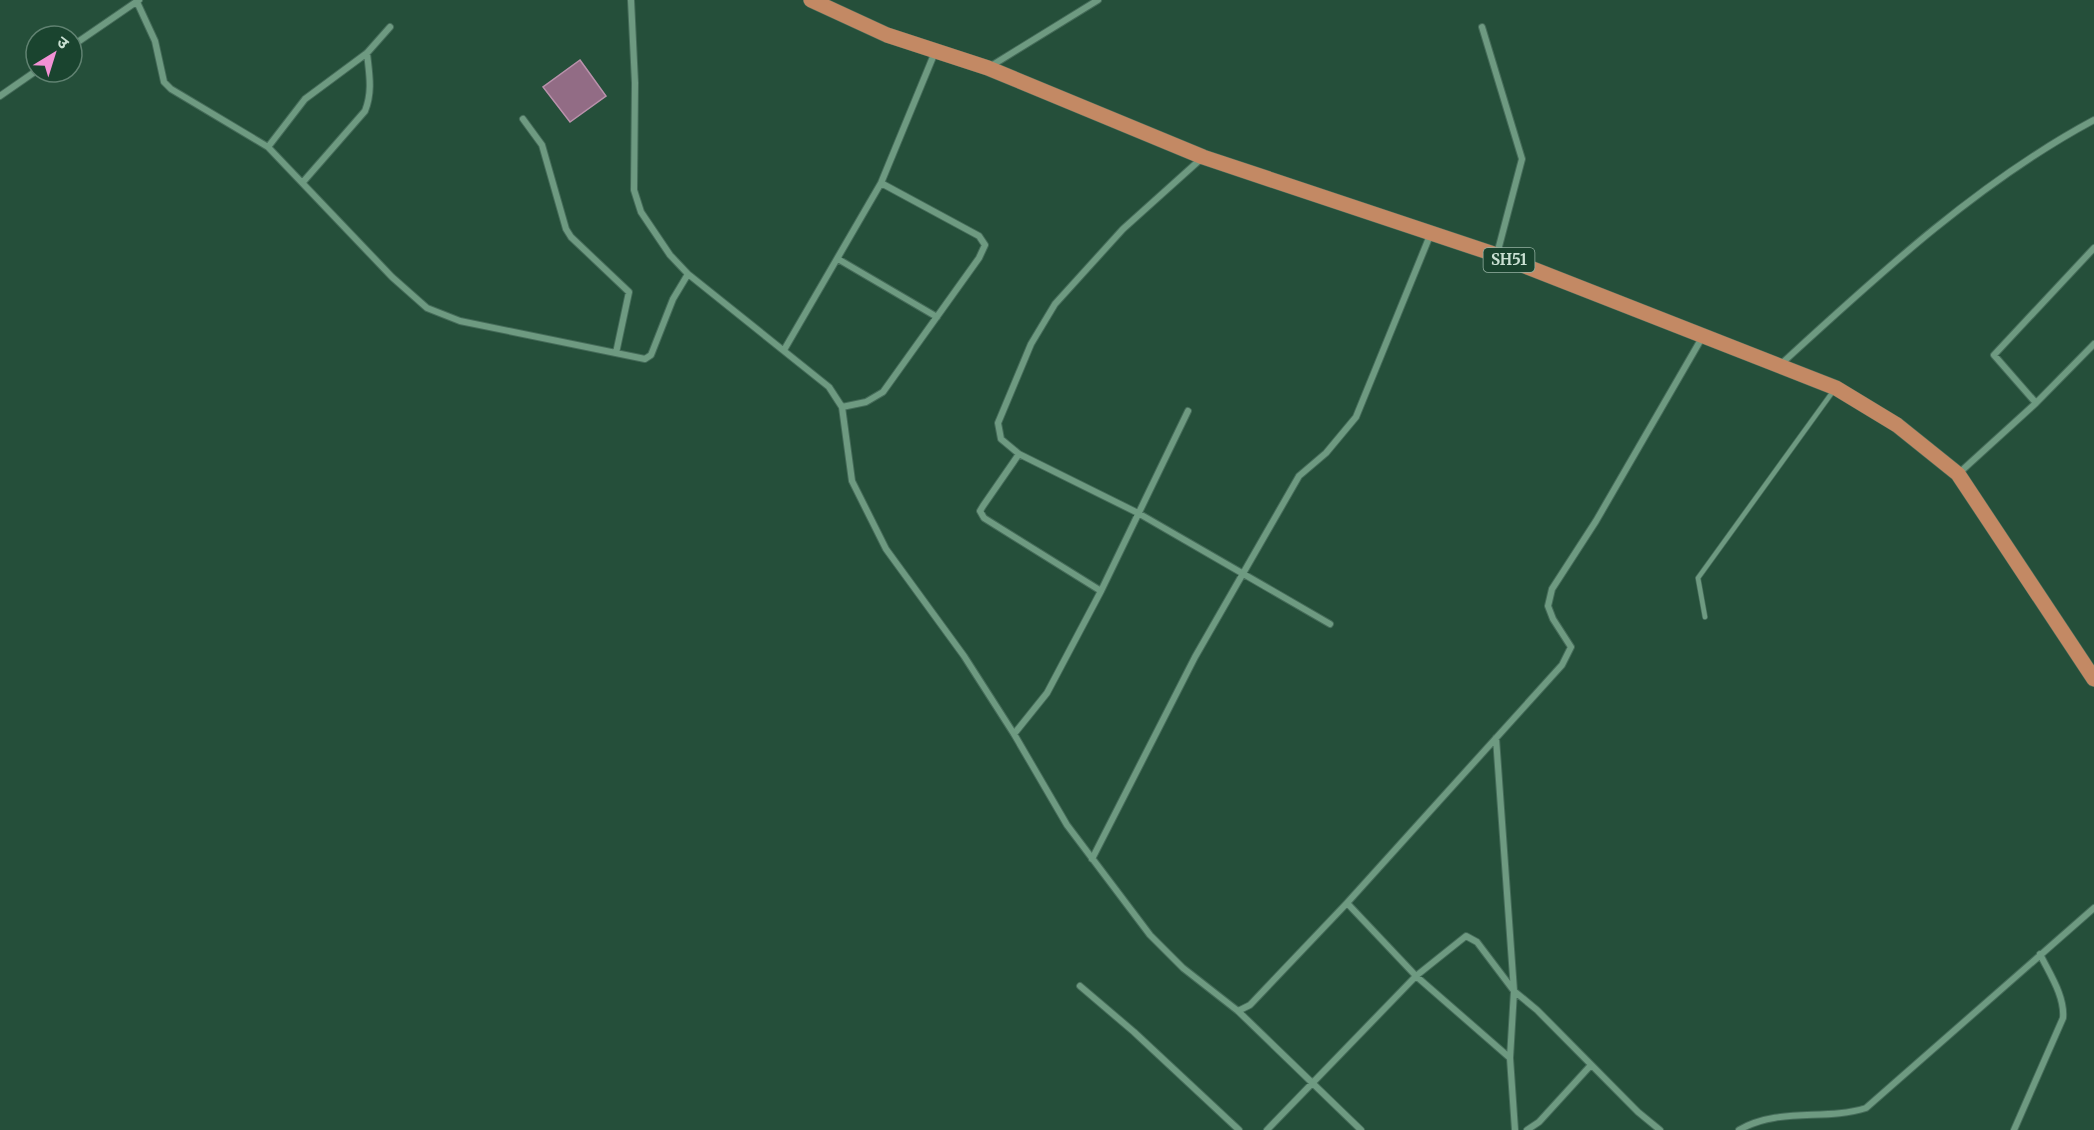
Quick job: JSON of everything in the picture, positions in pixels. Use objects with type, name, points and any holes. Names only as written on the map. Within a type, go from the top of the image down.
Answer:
[{"type":"main road","name":"SH51","points":[[811,0],[887,35],[987,68],[1203,157],[1497,255],[1836,388],[1897,425],[1958,474],[2094,679]]},
{"type":"street","points":[[631,0],[635,83],[634,190],[641,212],[670,255],[688,274],[829,387],[842,407],[852,482],[886,549],[964,656],[1014,734],[1067,825],[1150,935],[1183,968],[1238,1011],[1360,1130]]},
{"type":"street","points":[[987,68],[1098,0]]},
{"type":"street","points":[[84,38],[138,1],[155,41],[164,82],[171,89],[268,147],[392,276],[427,308],[460,321],[641,359],[651,355],[673,299],[688,274]]},
{"type":"street","points":[[268,147],[305,99],[367,53],[390,27]]},
{"type":"street","points":[[1482,27],[1522,159],[1497,255]]},
{"type":"street","points":[[784,350],[881,183],[935,52]]},
{"type":"street","points":[[303,182],[365,111],[371,83],[367,53]]},
{"type":"street","points":[[0,96],[24,79]]},
{"type":"street","points":[[524,119],[542,146],[566,229],[571,237],[629,292],[616,353]]},
{"type":"street","points":[[1779,366],[1859,293],[1936,229],[2058,140],[2094,120]]},
{"type":"street","points":[[1203,157],[1123,229],[1055,304],[1031,344],[998,423],[1001,439],[1019,454],[1138,513],[1330,624]]},
{"type":"street","points":[[842,407],[866,402],[883,392],[980,258],[986,245],[979,236],[881,183]]},
{"type":"street","points":[[1092,859],[1242,572],[1299,476],[1326,453],[1356,417],[1431,232]]},
{"type":"street","points":[[2036,403],[1994,355],[2094,248]]},
{"type":"street","points":[[838,259],[937,317]]},
{"type":"street","points":[[1238,1011],[1250,1005],[1347,903],[1562,665],[1571,647],[1553,619],[1548,606],[1552,589],[1596,521],[1703,336]]},
{"type":"street","points":[[1958,474],[2036,403],[2094,345]]},
{"type":"street","points":[[1014,734],[1047,693],[1101,591],[1188,411]]},
{"type":"street","points":[[1019,454],[980,512],[984,518],[1101,591]]},
{"type":"street","points":[[1496,738],[1514,991],[1510,1058],[1515,1130]]},
{"type":"street","points":[[1347,903],[1416,976],[1510,1058]]},
{"type":"street","points":[[1739,1130],[1775,1117],[1810,1113],[1849,1113],[1866,1108],[2094,908]]},
{"type":"street","points":[[1267,1130],[1416,976],[1462,937],[1470,936],[1514,991],[1538,1010],[1638,1112],[1660,1130]]},
{"type":"street","points":[[2014,1130],[2063,1018],[2064,1008],[2061,998],[2040,954]]},
{"type":"street","points":[[1080,986],[1134,1032],[1239,1130]]},
{"type":"street","points":[[1527,1130],[1539,1122],[1591,1065]]},
{"type":"lane","points":[[1705,617],[1698,578],[1836,388]]},
{"type":"building","points":[[580,60],[606,96],[570,122],[543,87]]}]
